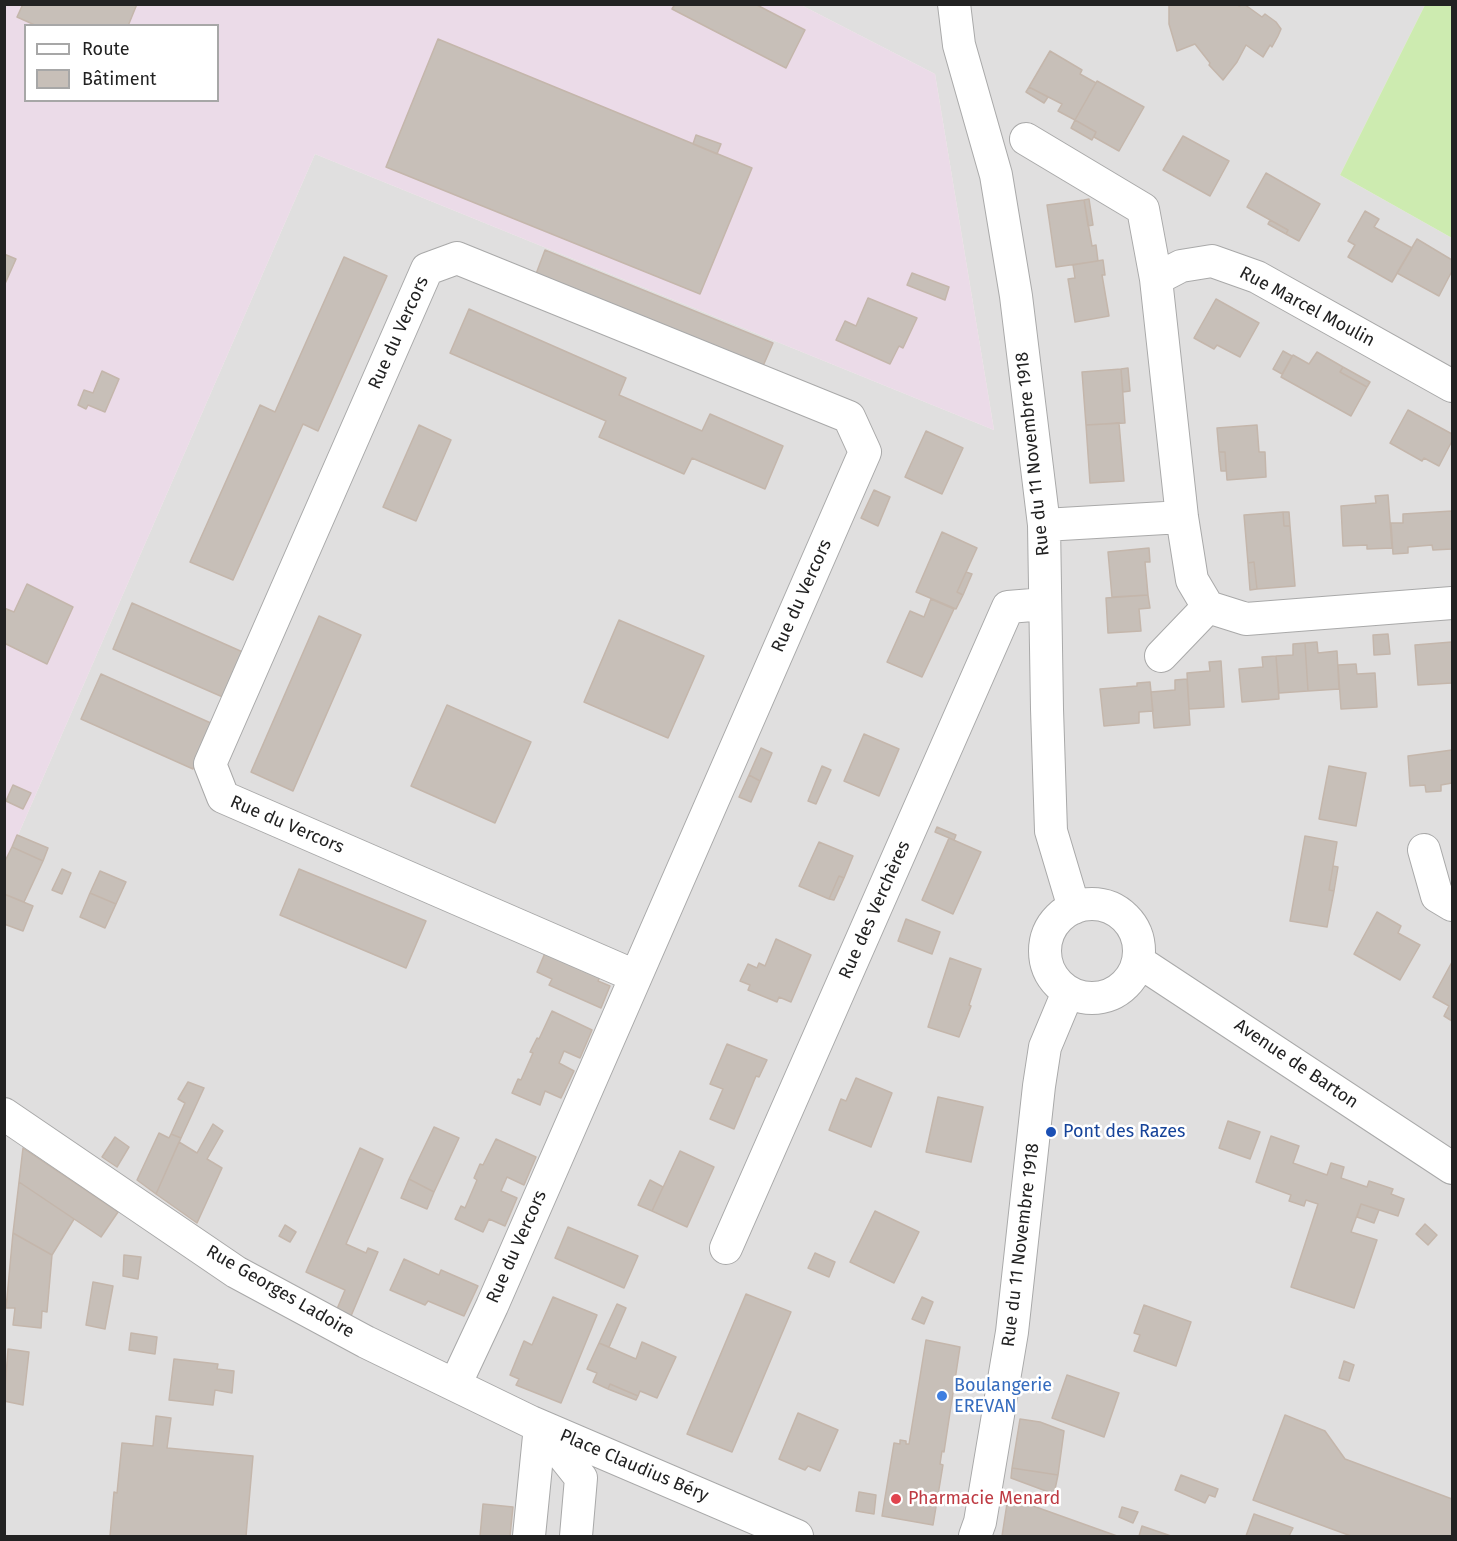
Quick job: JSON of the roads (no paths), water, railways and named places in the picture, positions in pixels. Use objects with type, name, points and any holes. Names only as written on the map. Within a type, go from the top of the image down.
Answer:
[{"type":"street","name":"Rue du 11 Novembre 1918","points":[[954,4],[959,45],[996,175],[1016,296],[1044,525],[1051,831],[1074,908]]},
{"type":"street","points":[[1026,139],[1143,209],[1156,279],[1182,517],[1192,580],[1208,607],[1246,619],[1452,603]]},
{"type":"street","name":"Rue du Vercors","points":[[455,1385],[492,1306],[865,452],[849,417],[457,258],[427,269],[210,764],[223,797],[635,976]]},
{"type":"street","name":"Rue Marcel Moulin","points":[[1156,279],[1181,266],[1212,261],[1257,277],[1452,386]]},
{"type":"street","points":[[1044,525],[1182,517]]},
{"type":"street","name":"Rue des Verchères","points":[[726,1248],[1008,607],[1045,604]]},
{"type":"street","points":[[1161,656],[1208,607]]},
{"type":"street","points":[[1425,850],[1437,896],[1452,905]]},
{"type":"street","points":[[1095,905],[1116,911],[1128,920],[1139,946],[1138,961],[1133,975],[1124,986],[1111,994],[1096,998],[1082,997],[1068,992],[1049,970],[1046,940],[1052,927],[1061,916],[1074,908],[1095,905]]},
{"type":"street","name":"Avenue de Barton","points":[[1138,961],[1452,1168]]},
{"type":"street","name":"Rue du 11 Novembre 1918","points":[[975,1536],[980,1522],[1012,1332],[1045,1047],[1068,992]]},
{"type":"street","name":"Rue Georges Ladoire","points":[[4,1114],[237,1272],[366,1342],[540,1426]]},
{"type":"street","points":[[540,1426],[581,1478],[576,1536]]},
{"type":"street","name":"Place Claudius Béry","points":[[529,1536],[540,1426],[797,1536]]},
{"type":"place","name":"Pont des Razes","points":[[1051,1132]]},
{"type":"place","name":"Boulangerie EREVAN","points":[[942,1396]]},
{"type":"place","name":"Pharmacie Menard","points":[[896,1499]]}]
